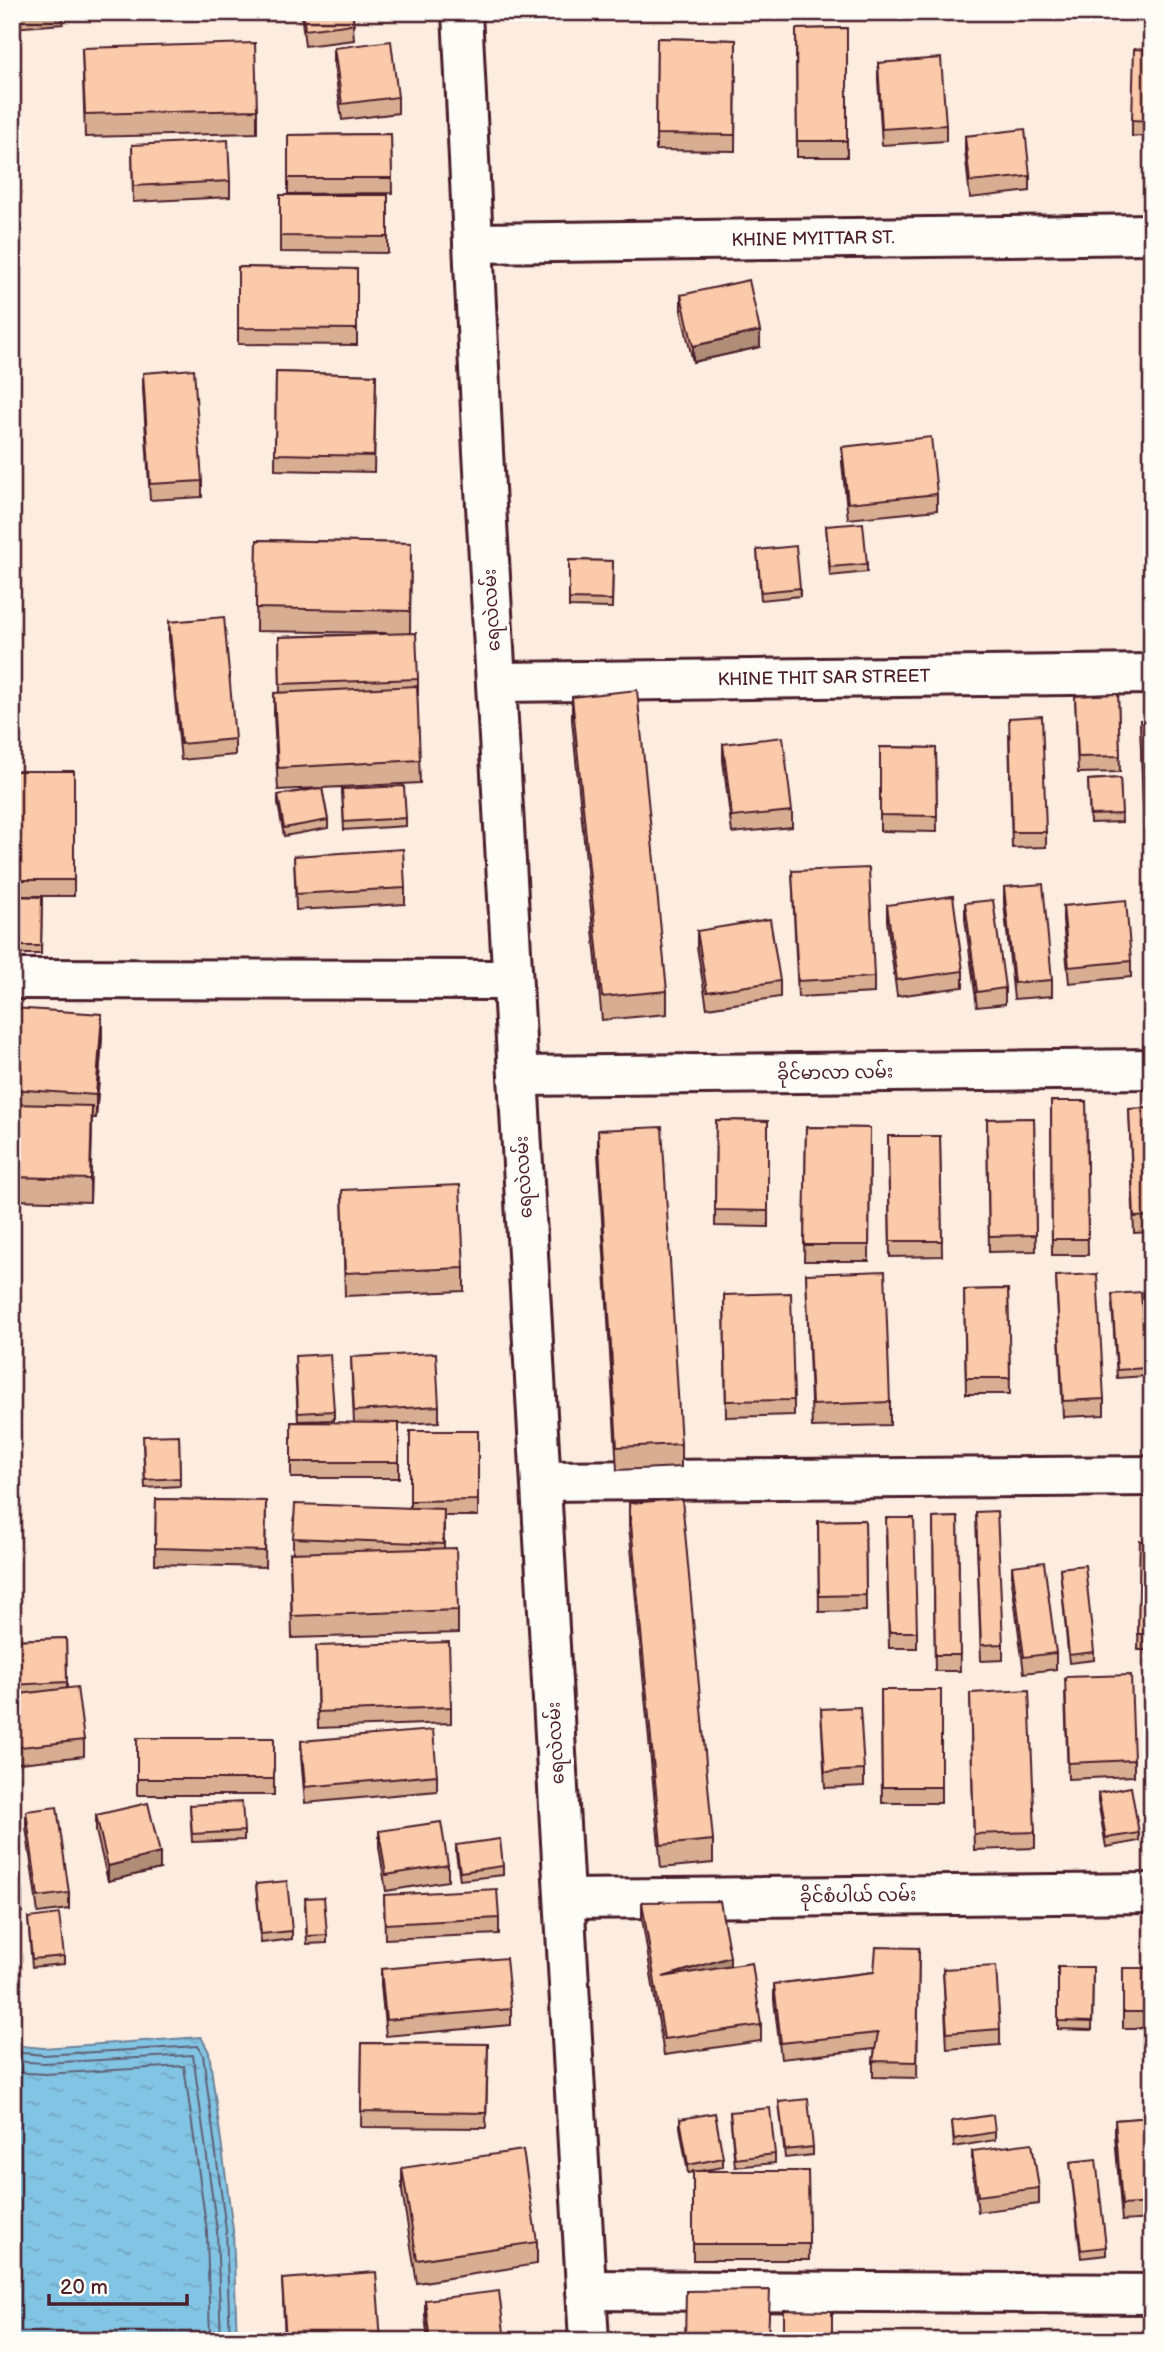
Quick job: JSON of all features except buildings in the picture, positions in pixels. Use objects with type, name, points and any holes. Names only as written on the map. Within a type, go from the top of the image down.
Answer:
[{"type":"street","name":"ရေလဲလမ်း","points":[[462,12],[496,682],[589,2341]]},
{"type":"street","name":"KHINE MYITTAR ST.","points":[[473,243],[1152,234]]},
{"type":"street","name":"KHINE THIT SAR STREET","points":[[496,682],[1152,674]]},
{"type":"street","points":[[12,979],[513,980]]},
{"type":"street","name":"ခိုင်မာလာ လမ်း","points":[[519,1076],[1152,1069]]},
{"type":"street","points":[[541,1481],[1152,1476]]},
{"type":"street","name":"ခိုင်စံပါယ် လမ်း","points":[[565,1899],[1152,1893]]},
{"type":"street","points":[[586,2290],[1152,2294]]},
{"type":"water","points":[[201,2037],[209,2052],[233,2230],[237,2341],[12,2341],[12,2045],[43,2048]]}]
